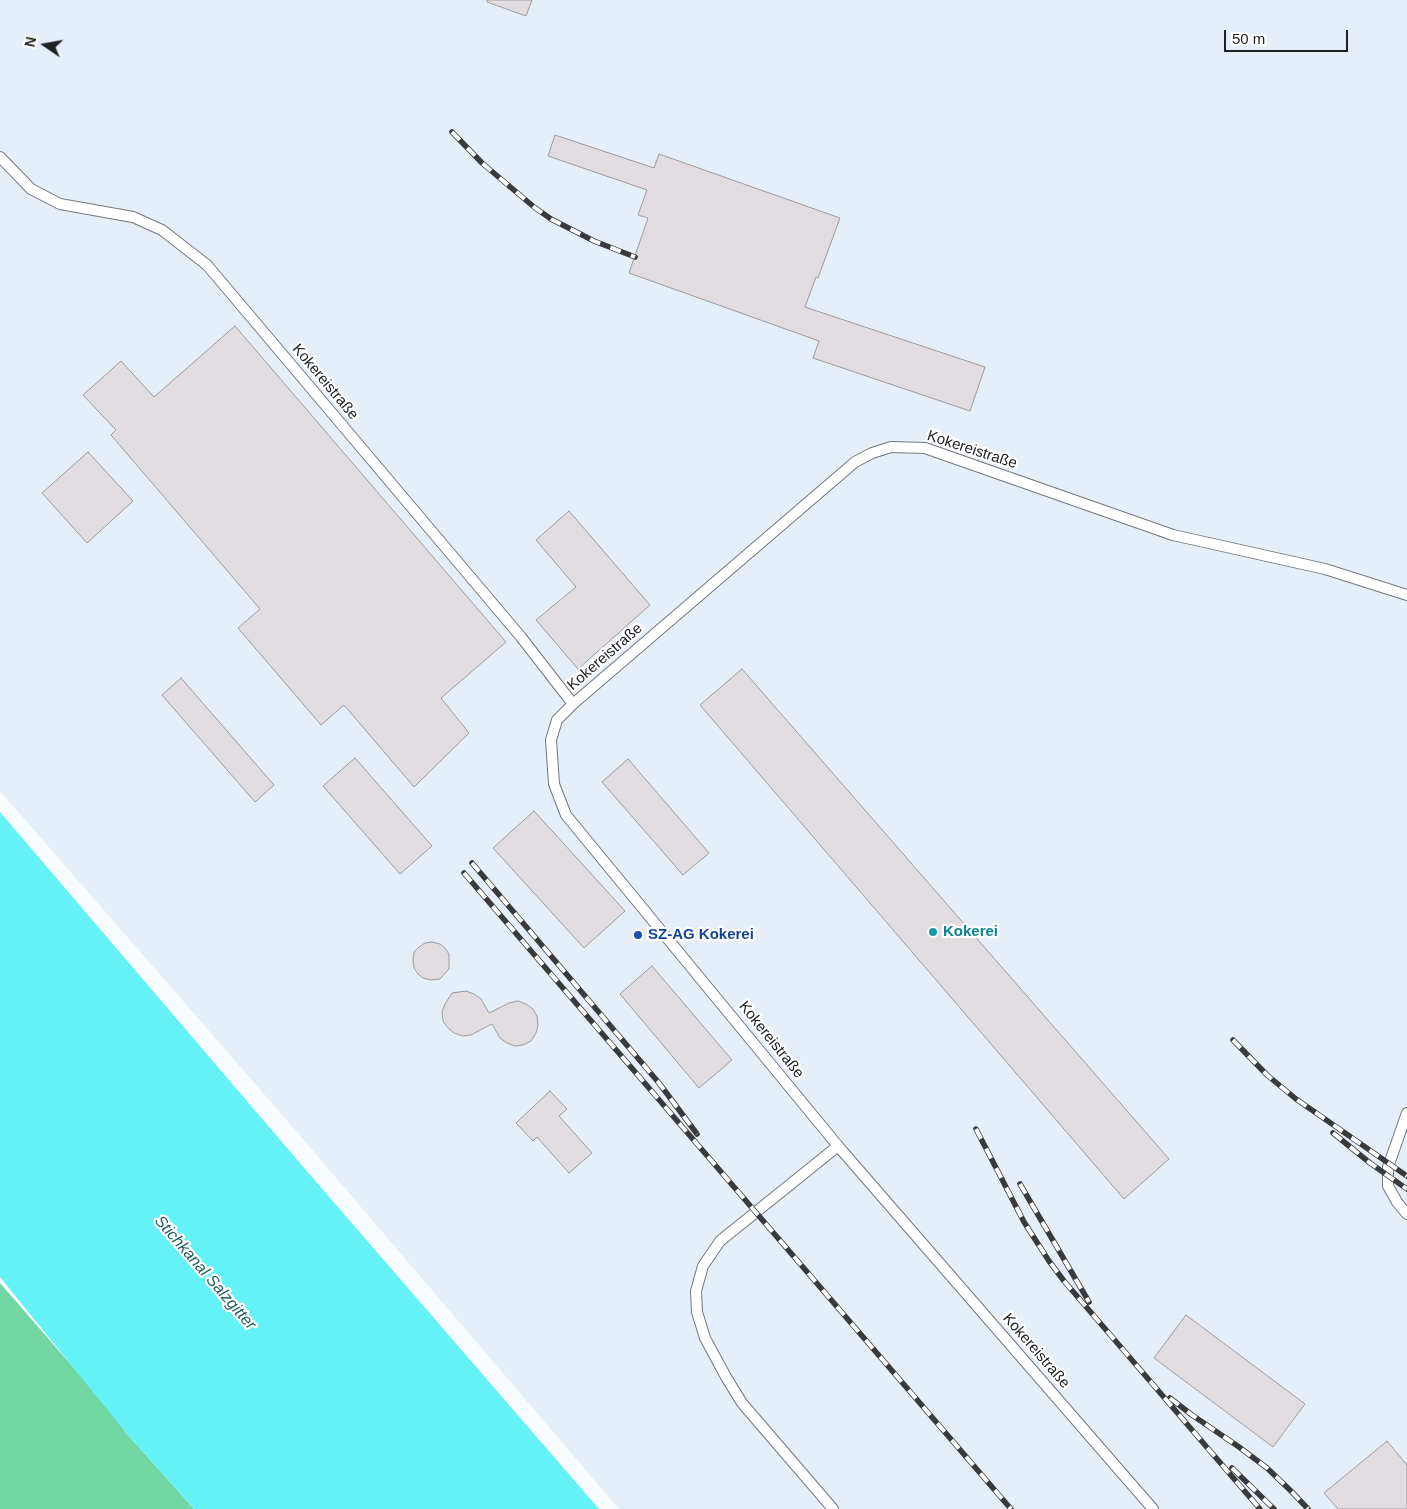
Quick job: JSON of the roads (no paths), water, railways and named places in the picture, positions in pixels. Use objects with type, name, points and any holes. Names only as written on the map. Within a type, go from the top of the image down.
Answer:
[{"type":"lane","name":"Kokereistraße","points":[[0,157],[31,189],[60,204],[134,217],[162,230],[207,265],[521,637],[573,704]]},
{"type":"lane","name":"Kokereistraße","points":[[1153,1509],[838,1146],[566,815],[554,784],[551,740],[557,720],[573,704],[855,462],[872,453],[891,447],[925,448],[1173,535],[1325,569],[1407,595]]},
{"type":"lane","points":[[1407,1113],[1388,1167],[1388,1186],[1397,1202],[1407,1214]]},
{"type":"lane","points":[[834,1509],[742,1403],[705,1338],[697,1312],[696,1291],[703,1266],[720,1241],[838,1146]]},
{"type":"water","name":"Stichkanal Salzgitter","points":[[0,812],[599,1509],[194,1509],[127,1434],[0,1277]]},
{"type":"railway","points":[[452,132],[482,163],[551,219],[594,241],[635,257]]},
{"type":"railway","points":[[472,863],[659,1083],[697,1134]]},
{"type":"railway","points":[[464,873],[1011,1509]]},
{"type":"railway","points":[[1233,1040],[1267,1075],[1296,1099],[1407,1176]]},
{"type":"railway","points":[[976,1129],[1024,1222],[1049,1261],[1064,1281],[1260,1509]]},
{"type":"railway","points":[[1333,1133],[1370,1163],[1407,1189]]},
{"type":"railway","points":[[1020,1184],[1089,1302]]},
{"type":"railway","points":[[1170,1398],[1267,1468],[1308,1509]]},
{"type":"railway","points":[[1232,1468],[1274,1509]]},
{"type":"place","name":"Kokerei","points":[[933,932]]},
{"type":"place","name":"SZ-AG Kokerei","points":[[638,935]]}]
